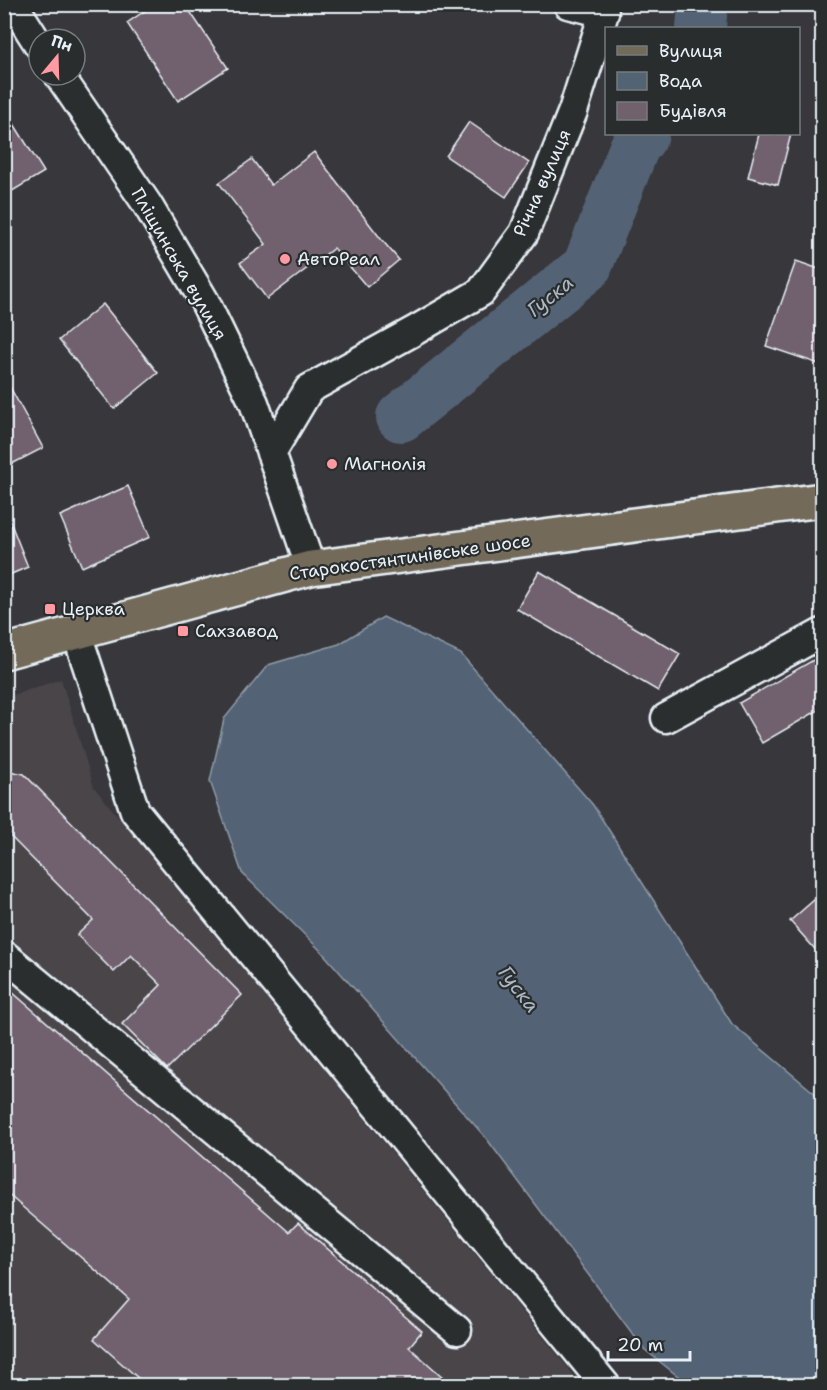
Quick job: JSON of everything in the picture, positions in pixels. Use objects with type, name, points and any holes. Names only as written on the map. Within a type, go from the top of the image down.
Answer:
[{"type":"main road","name":"Старокостянтинівське шосе","points":[[4,652],[311,568],[822,500]]},
{"type":"street","points":[[13,4],[28,27]]},
{"type":"street","name":"Річна вулиця","points":[[271,453],[309,388],[481,292],[524,233],[573,111],[606,9],[568,4]]},
{"type":"street","name":"Пліщинська вулиця","points":[[67,87],[147,204],[205,302],[254,404],[311,568]]},
{"type":"street","points":[[76,631],[135,811],[606,1386]]},
{"type":"street","points":[[666,718],[822,633]]},
{"type":"street","points":[[4,955],[457,1330]]},
{"type":"shaded area","points":[[61,679],[94,787],[582,1385],[5,1385],[4,698]]},
{"type":"water","points":[[383,617],[461,654],[593,805],[732,1024],[818,1096],[822,1095],[822,1385],[689,1385],[644,1349],[486,1138],[321,951],[242,873],[210,781],[224,719],[268,665],[339,644]]},
{"type":"building","points":[[155,4],[185,4],[228,68],[178,101],[127,23]]},
{"type":"building","points":[[4,108],[44,172],[4,196]]},
{"type":"building","points":[[469,122],[529,163],[506,197],[446,156]]},
{"type":"building","points":[[759,135],[791,135],[778,185],[748,177]]},
{"type":"building","points":[[314,152],[399,260],[367,287],[334,248],[267,299],[240,263],[266,244],[219,183],[252,159],[271,185]]},
{"type":"building","points":[[796,261],[822,270],[822,365],[766,346]]},
{"type":"building","points":[[103,304],[158,373],[114,409],[59,340]]},
{"type":"building","points":[[4,376],[43,448],[4,468]]},
{"type":"building","points":[[128,486],[150,537],[82,567],[60,516]]},
{"type":"building","points":[[4,511],[6,511],[28,567],[4,577]]},
{"type":"building","points":[[539,571],[680,654],[658,691],[517,609]]},
{"type":"building","points":[[822,655],[822,708],[762,743],[739,703]]},
{"type":"building","points":[[4,770],[24,774],[242,995],[167,1069],[122,1024],[161,985],[131,955],[114,972],[77,935],[93,920],[4,830]]},
{"type":"building","points":[[822,893],[822,957],[790,921]]},
{"type":"building","points":[[4,985],[289,1232],[298,1223],[422,1331],[409,1347],[453,1386],[147,1386],[94,1339],[129,1299],[4,1191]]},
{"type":"waterway","name":"Гуска","points":[[701,27],[703,4]]},
{"type":"waterway","name":"Гуска","points":[[401,417],[587,267],[634,148],[643,135]]},
{"type":"place","name":"АвтоРеал","points":[[285,259]]},
{"type":"place","name":"Магнолія","points":[[332,464]]},
{"type":"place","name":"Церква","points":[[50,609]]},
{"type":"place","name":"Сахзавод","points":[[183,631]]}]
